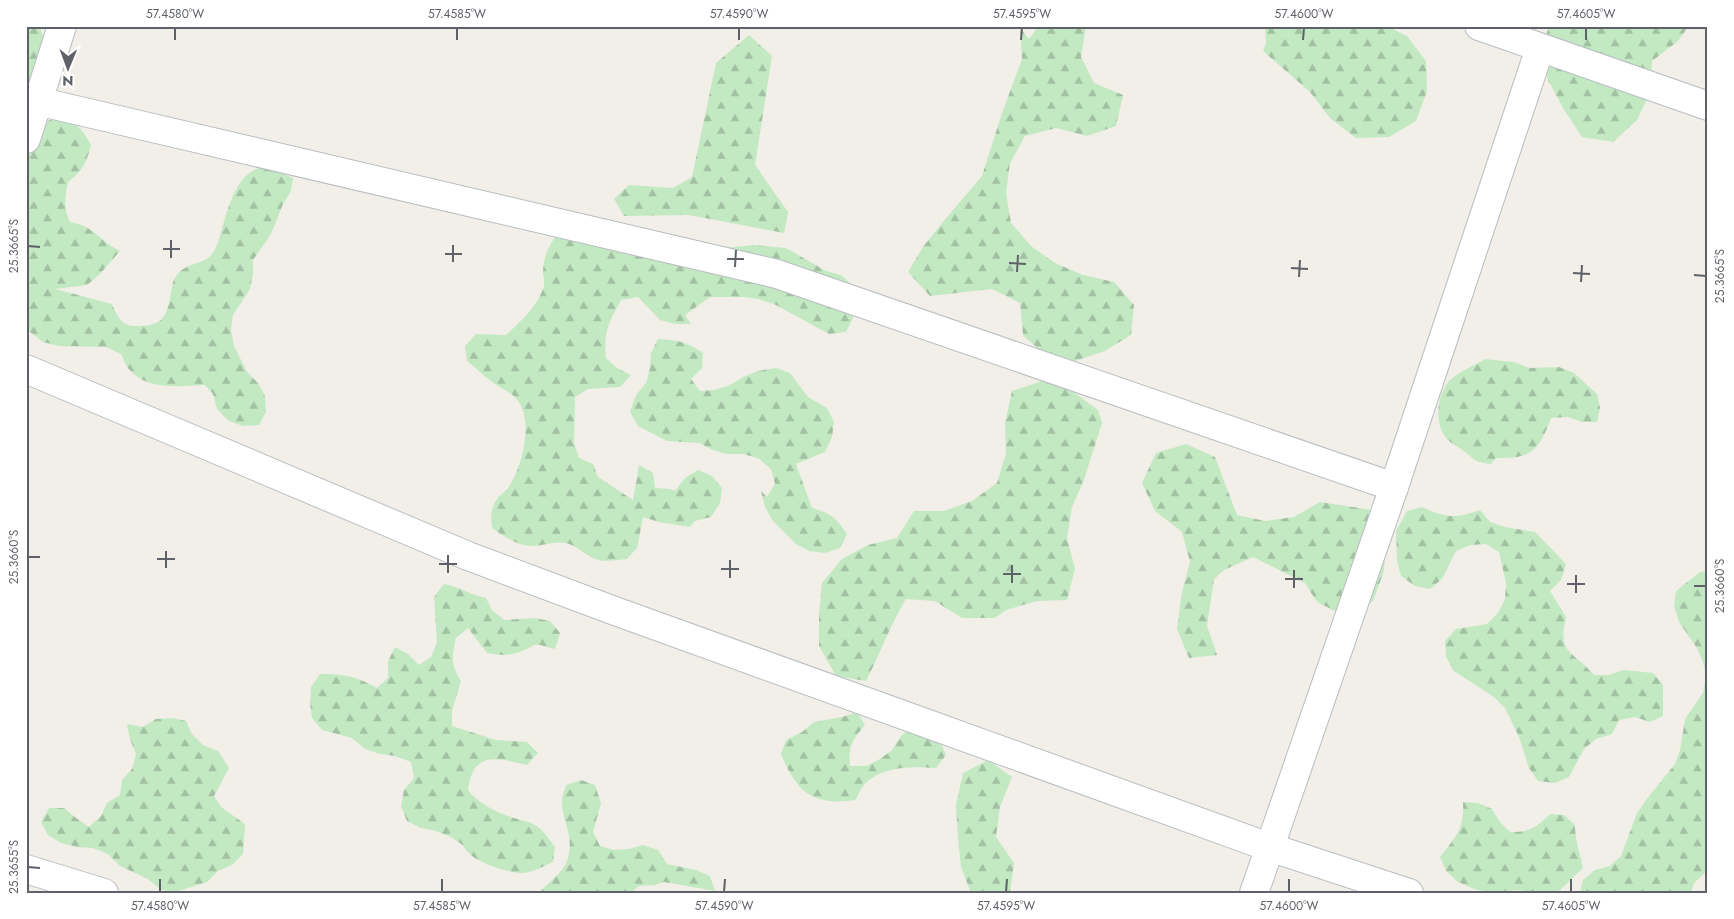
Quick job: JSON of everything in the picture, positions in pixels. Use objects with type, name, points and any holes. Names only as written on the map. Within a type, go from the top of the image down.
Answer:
[{"type":"street","points":[[26,139],[62,26]]},
{"type":"street","points":[[1479,26],[1517,32],[1540,48],[1708,106]]},
{"type":"street","points":[[1254,893],[1394,487],[1540,48]]},
{"type":"street","points":[[37,100],[777,274],[1394,487]]},
{"type":"street","points":[[26,369],[468,556],[1269,847],[1409,893]]},
{"type":"street","points":[[26,868],[104,893]]},
{"type":"green space","points":[[26,26],[39,26],[47,45],[26,142]]},
{"type":"green space","points":[[1039,26],[1086,26],[1081,57],[1094,83],[1123,95],[1116,126],[1087,136],[1056,128],[1025,136],[1010,163],[1006,193],[1011,223],[1031,246],[1055,263],[1083,275],[1114,282],[1134,305],[1131,335],[1105,351],[1075,361],[1046,356],[1023,335],[1020,303],[992,289],[930,296],[908,272],[923,247],[982,176],[1022,59],[1020,28],[1029,39]]},
{"type":"green space","points":[[1265,26],[1387,26],[1407,36],[1426,61],[1427,91],[1416,121],[1389,137],[1356,138],[1330,118],[1310,92],[1263,51],[1266,43]]},
{"type":"green space","points":[[1549,26],[1689,26],[1677,42],[1652,61],[1651,91],[1637,120],[1613,142],[1582,137],[1563,108],[1548,80],[1541,50]]},
{"type":"green space","points":[[749,35],[772,56],[755,165],[788,212],[784,233],[689,215],[624,216],[614,199],[629,185],[673,188],[692,177],[716,63]]},
{"type":"green space","points":[[61,115],[79,127],[91,145],[83,166],[68,182],[65,202],[70,222],[86,227],[120,251],[99,275],[87,285],[55,289],[112,304],[120,319],[130,326],[144,326],[162,319],[167,309],[175,278],[184,269],[208,258],[215,249],[235,191],[245,177],[265,166],[293,178],[291,191],[283,204],[271,234],[253,260],[250,289],[233,315],[231,330],[234,346],[247,372],[258,383],[265,396],[266,412],[259,425],[243,426],[229,421],[217,409],[213,394],[205,385],[163,386],[153,384],[135,375],[127,366],[121,354],[106,347],[59,346],[43,342],[26,329],[26,157],[48,121]]},
{"type":"green space","points":[[560,231],[724,248],[754,245],[786,248],[826,271],[841,275],[853,286],[853,318],[846,332],[829,334],[774,304],[758,299],[710,297],[685,315],[691,324],[676,324],[660,320],[638,297],[621,300],[606,334],[606,358],[617,368],[631,375],[620,387],[588,389],[575,397],[574,443],[579,458],[593,464],[598,477],[633,500],[639,465],[653,473],[655,488],[675,491],[685,478],[698,470],[712,476],[722,488],[720,503],[711,517],[695,521],[690,527],[659,522],[643,517],[637,548],[627,559],[597,560],[573,545],[565,543],[528,546],[502,535],[492,528],[491,516],[493,506],[498,497],[508,488],[522,457],[526,432],[525,421],[523,410],[518,401],[467,361],[465,346],[476,334],[506,335],[532,308],[544,287],[543,268],[547,251]]},
{"type":"green space","points":[[658,339],[682,342],[703,353],[702,368],[691,379],[700,391],[715,390],[758,371],[776,368],[790,373],[808,397],[827,408],[834,422],[832,437],[825,452],[796,464],[812,508],[832,517],[847,534],[840,548],[825,553],[809,551],[796,544],[773,521],[765,507],[761,491],[767,497],[775,484],[771,469],[758,458],[743,454],[727,454],[699,443],[667,441],[638,426],[630,412],[636,395],[646,383],[651,353]]},
{"type":"green space","points":[[1485,359],[1514,362],[1529,368],[1559,367],[1574,373],[1597,394],[1600,408],[1597,422],[1582,422],[1568,417],[1551,418],[1538,445],[1526,454],[1518,457],[1496,458],[1491,464],[1474,460],[1444,435],[1438,414],[1440,399],[1449,381]]},
{"type":"green space","points":[[1042,381],[1072,391],[1098,410],[1102,423],[1084,480],[1072,507],[1067,538],[1075,569],[1067,600],[1037,601],[1006,610],[995,618],[962,618],[935,601],[906,599],[866,681],[836,676],[819,646],[819,614],[822,583],[842,559],[868,545],[897,538],[914,511],[944,511],[972,501],[997,483],[1006,453],[1005,423],[1012,391]]},
{"type":"green space","points":[[1186,444],[1215,457],[1237,515],[1265,521],[1294,517],[1320,502],[1379,511],[1386,541],[1384,571],[1373,601],[1345,616],[1317,602],[1305,583],[1253,557],[1224,570],[1214,579],[1207,626],[1217,655],[1189,658],[1177,629],[1182,592],[1190,562],[1182,532],[1155,511],[1142,483],[1156,453]]},
{"type":"green space","points":[[1422,507],[1451,516],[1480,510],[1490,522],[1505,527],[1535,532],[1566,564],[1561,580],[1550,591],[1566,617],[1564,639],[1569,651],[1594,675],[1608,675],[1624,670],[1653,673],[1663,685],[1663,716],[1650,722],[1635,717],[1619,720],[1612,734],[1596,739],[1584,749],[1569,777],[1555,783],[1538,781],[1529,768],[1519,737],[1505,708],[1494,697],[1454,671],[1446,657],[1445,641],[1456,629],[1487,624],[1498,613],[1505,599],[1506,583],[1499,552],[1486,544],[1471,545],[1456,551],[1442,579],[1430,589],[1415,586],[1401,576],[1397,561],[1396,531],[1407,511]]},
{"type":"green space","points":[[1708,571],[1708,870],[1694,883],[1691,893],[1580,893],[1583,880],[1595,870],[1610,866],[1621,856],[1637,813],[1675,764],[1680,750],[1685,719],[1703,693],[1706,677],[1703,662],[1697,648],[1679,622],[1674,606],[1676,591],[1700,572]]},
{"type":"green space","points":[[444,584],[486,598],[492,610],[504,620],[535,618],[550,621],[560,633],[555,649],[532,645],[516,653],[500,655],[487,653],[468,628],[456,638],[453,660],[457,675],[461,681],[452,711],[452,726],[496,740],[527,742],[538,753],[527,765],[496,759],[481,763],[475,768],[468,790],[489,807],[507,816],[531,823],[548,838],[555,847],[553,862],[538,869],[523,873],[489,865],[473,857],[464,846],[451,837],[421,828],[407,821],[401,806],[404,790],[414,778],[411,762],[365,749],[352,738],[322,730],[312,718],[310,703],[311,687],[320,674],[349,676],[377,688],[388,678],[388,661],[395,647],[408,654],[419,665],[431,657],[437,643],[434,597]]},
{"type":"green space","points":[[857,712],[865,725],[852,744],[850,766],[866,766],[880,759],[892,750],[901,736],[913,726],[940,741],[946,755],[936,768],[907,767],[879,774],[863,787],[856,800],[828,801],[808,794],[793,778],[781,754],[786,740],[802,732],[814,722]]},
{"type":"green space","points":[[172,718],[186,721],[192,734],[203,745],[218,751],[229,768],[214,796],[221,807],[245,824],[243,854],[232,865],[218,871],[207,882],[176,892],[161,890],[148,879],[120,866],[108,854],[93,848],[61,843],[48,835],[41,822],[49,808],[64,808],[89,827],[101,816],[107,803],[120,795],[122,780],[132,769],[136,754],[127,724],[143,727],[156,719]]},
{"type":"green space","points":[[988,760],[1012,777],[1000,807],[996,837],[1014,863],[1010,893],[971,893],[961,867],[956,805],[963,773]]},
{"type":"green space","points":[[581,780],[595,785],[601,803],[593,832],[600,846],[614,850],[629,849],[643,845],[658,850],[667,864],[696,870],[710,876],[715,891],[664,882],[655,885],[639,886],[631,893],[539,893],[565,866],[567,861],[570,844],[562,808],[562,798],[566,785]]},
{"type":"green space","points":[[1463,802],[1478,803],[1492,809],[1500,822],[1510,832],[1532,828],[1541,823],[1550,814],[1564,815],[1575,825],[1583,868],[1560,890],[1547,893],[1531,893],[1520,890],[1489,892],[1474,889],[1458,882],[1446,871],[1440,857],[1461,826]]}]
